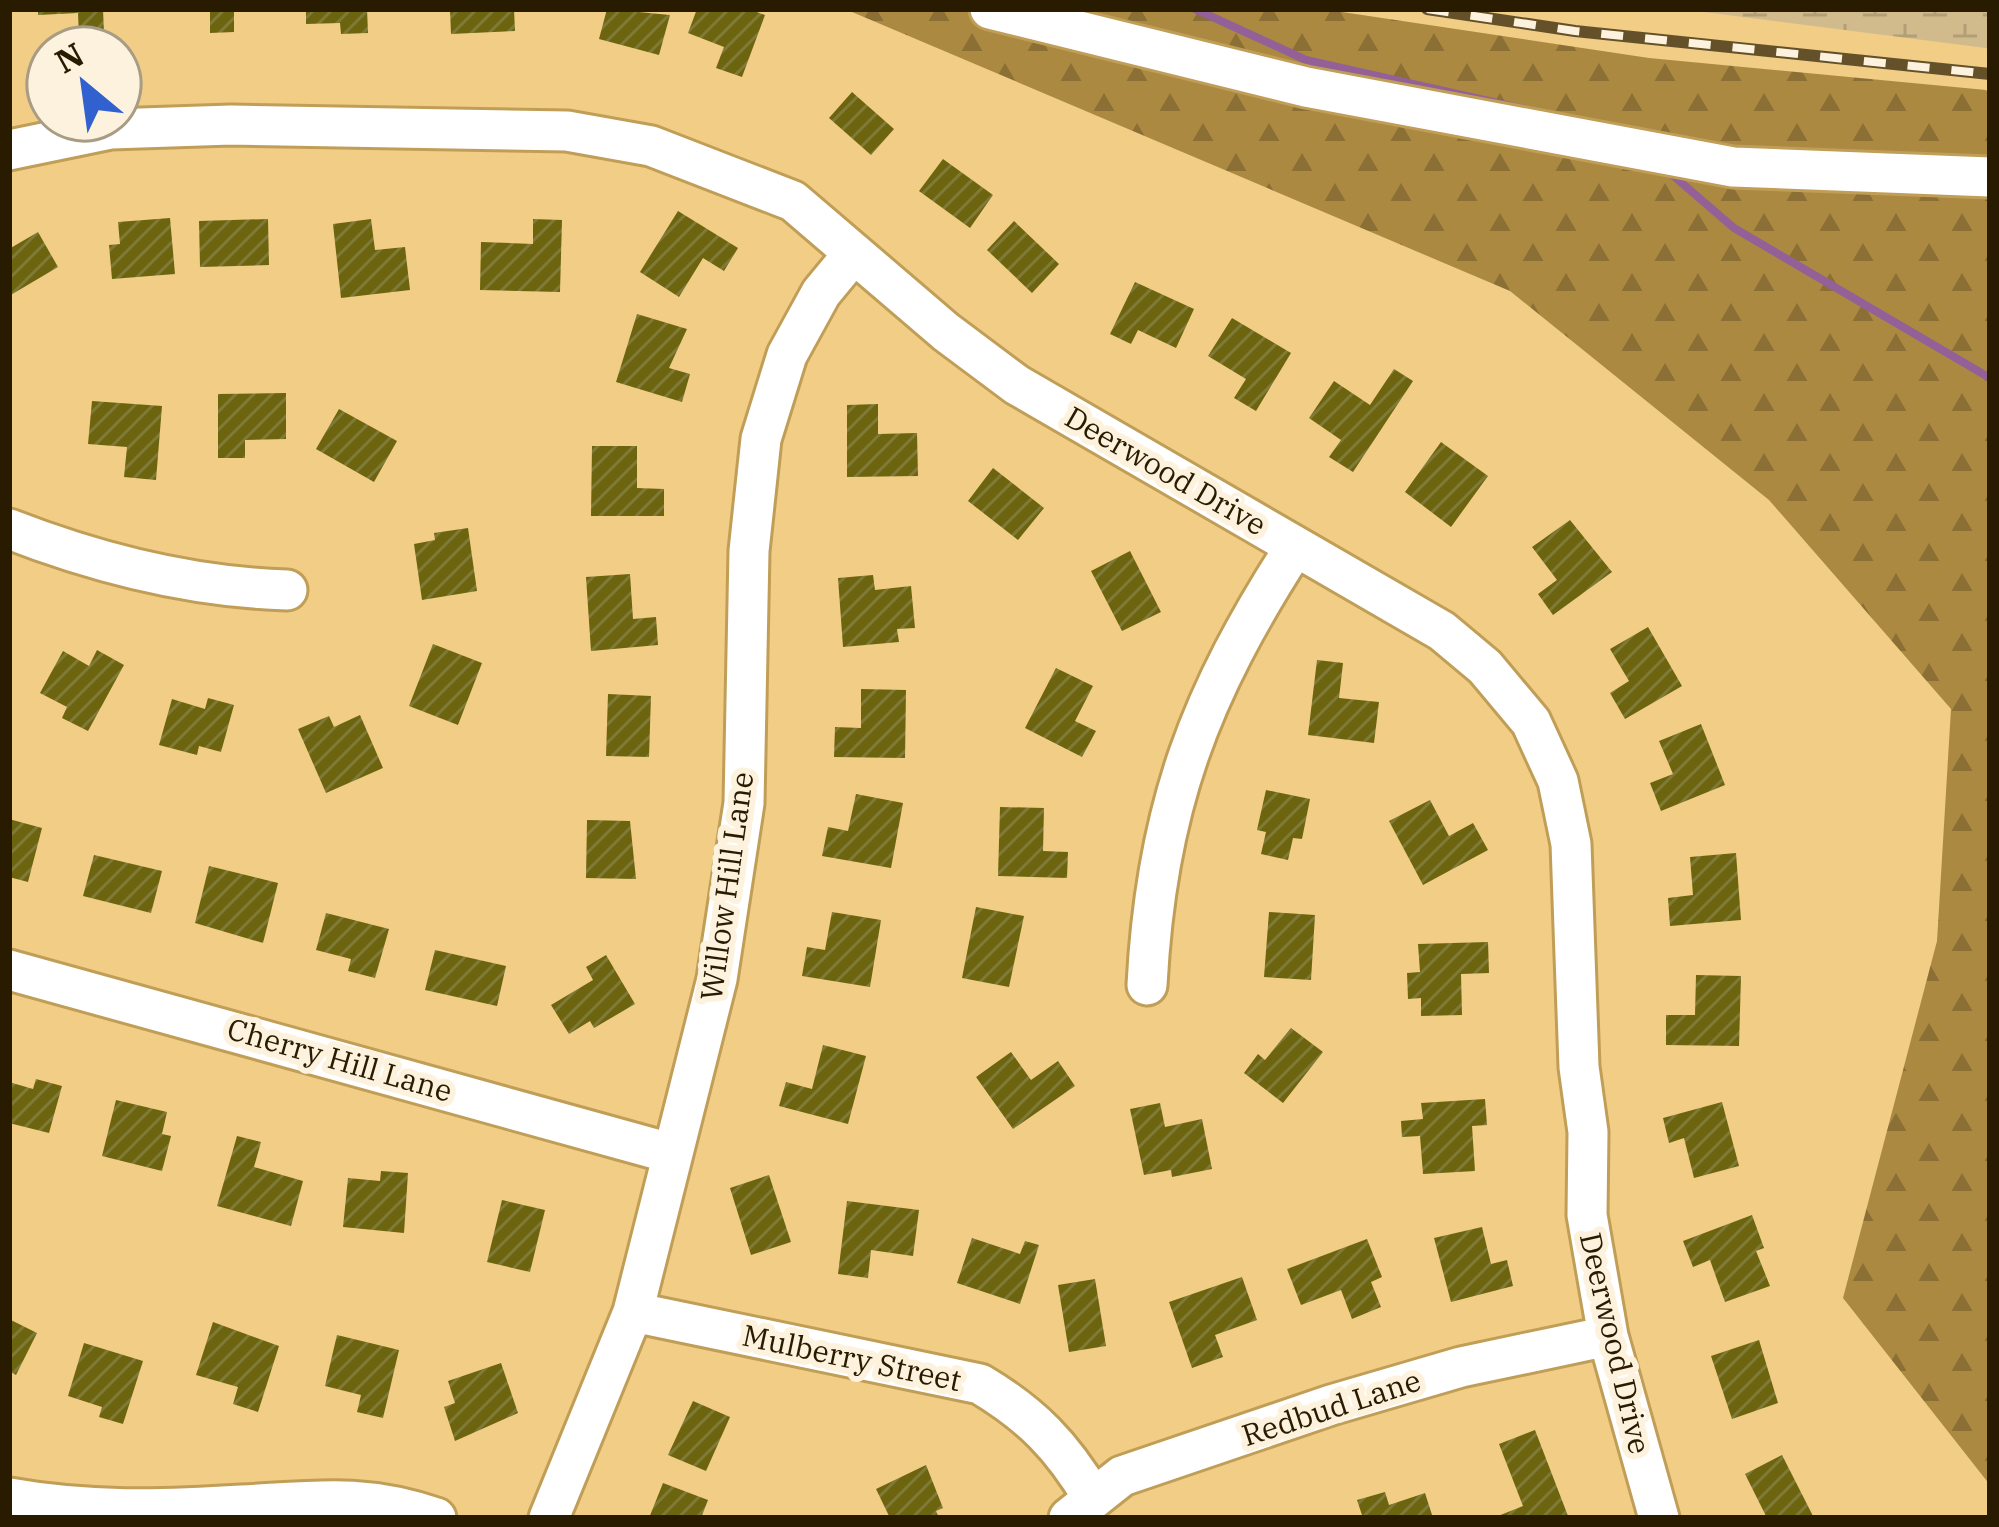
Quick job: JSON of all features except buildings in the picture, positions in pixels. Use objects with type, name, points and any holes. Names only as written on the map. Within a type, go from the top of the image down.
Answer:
[{"type":"street","points":[[990,9],[1306,87],[1733,167],[1990,177]]},
{"type":"street","name":"Deerwood Drive","points":[[9,150],[111,129],[191,126],[567,131],[651,146],[793,201],[1017,385],[1218,496],[1295,547],[1442,631],[1471,655],[1531,722],[1558,781],[1571,844],[1578,1047],[1588,1132],[1587,1215],[1608,1336],[1659,1518]]},
{"type":"street","name":"Willow Hill Lane","points":[[549,1518],[633,1312],[717,979],[744,803],[749,550],[761,439],[788,355],[821,293],[854,253]]},
{"type":"street","points":[[9,530],[147,573],[219,588],[287,590]]},
{"type":"street","points":[[1147,985],[1159,856],[1205,706],[1237,638],[1295,547]]},
{"type":"street","name":"Cherry Hill Lane","points":[[9,970],[670,1153]]},
{"type":"street","name":"Mulberry Street","points":[[633,1312],[980,1384],[1023,1408],[1063,1447],[1081,1508]]},
{"type":"street","name":"Redbud Lane","points":[[1081,1508],[1122,1476],[1331,1405],[1461,1367],[1608,1336]]},
{"type":"street","points":[[9,1498],[63,1508],[152,1510],[326,1498],[388,1501],[436,1518]]},
{"type":"green space","points":[[845,9],[1322,9],[1649,58],[1986,90],[1990,95],[1990,1485],[1843,1298],[1937,941],[1951,709],[1769,500],[1510,291]]},
{"type":"green space","points":[[1681,9],[1990,9],[1990,49],[1986,48]]},
{"type":"waterway","points":[[1195,9],[1306,60],[1524,109]]},
{"type":"waterway","points":[[1669,172],[1734,228],[1990,378]]},
{"type":"railway","points":[[1427,9],[1575,31],[1990,74]]}]
